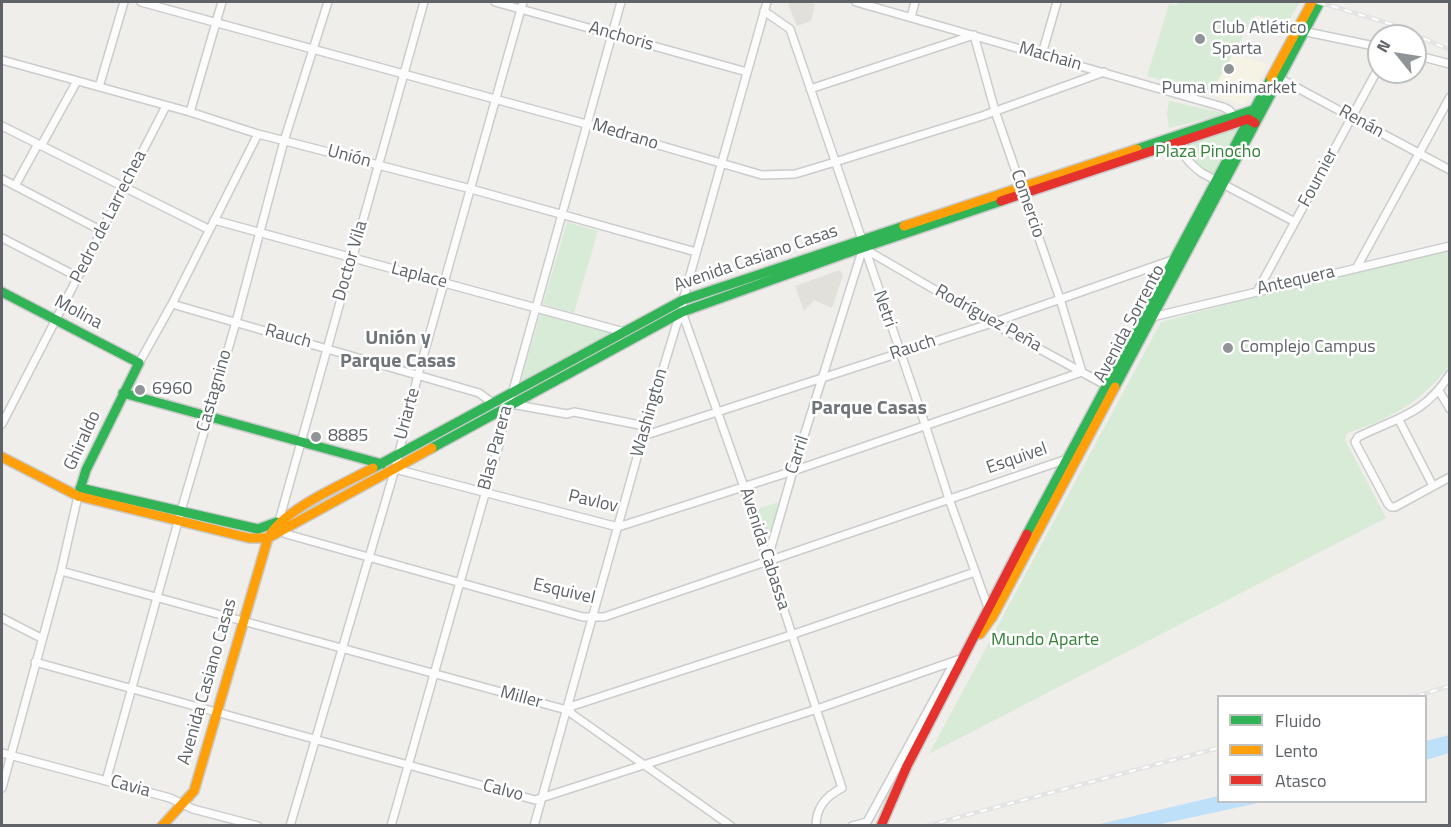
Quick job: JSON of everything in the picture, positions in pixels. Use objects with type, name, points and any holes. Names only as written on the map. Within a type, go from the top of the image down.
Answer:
[{"type":"main road","name":"Avenida Sorrento","points":[[881,824],[959,659],[990,612],[1300,31],[1312,2]]},
{"type":"main road","name":"Avenida Sorrento","points":[[1300,31],[1320,2]]},
{"type":"main road","name":"Avenida Casiano Casas","points":[[1022,190],[1179,142],[1257,112]]},
{"type":"main road","name":"Avenida Casiano Casas","points":[[280,526],[395,469],[624,332],[683,300],[862,244],[1236,120],[1252,121]]},
{"type":"main road","name":"Avenida Casiano Casas","points":[[162,825],[194,791],[268,538],[280,526],[382,464],[493,404],[508,403],[682,312],[862,244]]},
{"type":"main road","name":"Molina","points":[[2,292],[139,363]]},
{"type":"main road","name":"Ghiraldo","points":[[79,492],[123,393],[139,363]]},
{"type":"main road","name":"Pavlov","points":[[123,393],[382,464]]},
{"type":"main road","points":[[2,457],[79,492],[179,516],[249,538],[268,538]]},
{"type":"main road","points":[[179,516],[258,528],[280,526]]},
{"type":"street","points":[[99,87],[124,2]]},
{"type":"street","name":"Medrano","points":[[141,2],[497,99],[762,175],[795,174],[835,162],[995,111],[1104,72]]},
{"type":"street","points":[[190,112],[222,2]]},
{"type":"street","name":"Castagnino","points":[[106,781],[179,516],[236,322],[284,141],[328,2]]},
{"type":"street","name":"Doctor Vila","points":[[280,526],[300,440],[424,2]]},
{"type":"street","name":"Anchoris","points":[[495,2],[522,5],[612,34],[747,72]]},
{"type":"street","name":"Blas Parera","points":[[390,825],[500,441],[508,403],[621,2]]},
{"type":"street","name":"Washington","points":[[534,825],[645,426],[682,312],[696,252],[767,2]]},
{"type":"street","name":"Machain","points":[[856,2],[1223,107],[1236,120]]},
{"type":"street","points":[[911,17],[915,2]]},
{"type":"street","points":[[1042,54],[1057,2]]},
{"type":"street","name":"Uriarte","points":[[291,825],[395,469],[418,375],[522,5]]},
{"type":"street","name":"Netri","points":[[765,11],[790,29],[949,500],[990,612]]},
{"type":"street","points":[[1300,31],[1367,45]]},
{"type":"street","points":[[810,89],[974,35]]},
{"type":"street","name":"Comercio","points":[[974,35],[995,111],[1060,299],[1082,372]]},
{"type":"street","points":[[1427,58],[1449,64]]},
{"type":"street","name":"Unión","points":[[2,60],[190,112],[258,134],[471,189],[696,252]]},
{"type":"street","name":"Renán","points":[[1276,76],[1449,170]]},
{"type":"street","points":[[15,186],[76,81]]},
{"type":"street","name":"Fournier","points":[[1258,290],[1370,84]]},
{"type":"street","points":[[1357,267],[1449,97]]},
{"type":"street","name":"Pedro de Larrechea","points":[[2,424],[166,106]]},
{"type":"street","points":[[2,126],[208,230]]},
{"type":"street","name":"Ghiraldo","points":[[139,363],[172,304],[258,134]]},
{"type":"street","points":[[1179,142],[1182,154],[1189,163],[1219,182],[1295,222]]},
{"type":"street","points":[[2,179],[102,231]]},
{"type":"street","name":"Laplace","points":[[214,220],[624,332]]},
{"type":"street","points":[[2,238],[78,277]]},
{"type":"street","name":"Rodríguez Peña","points":[[862,244],[992,323],[1109,388]]},
{"type":"street","name":"Carril","points":[[767,561],[862,244]]},
{"type":"street","name":"Antequera","points":[[1148,315],[1449,246]]},
{"type":"street","name":"Rauch","points":[[643,436],[1178,260]]},
{"type":"street","name":"Rauch","points":[[172,304],[479,393],[493,404]]},
{"type":"street","name":"Avenida Cabassa","points":[[682,312],[744,487],[842,788],[829,794],[820,806],[816,825]]},
{"type":"street","name":"Pavlov","points":[[382,464],[618,527],[793,471],[1082,372]]},
{"type":"street","points":[[1449,374],[1439,391],[1424,405],[1399,420],[1361,435],[1356,440],[1356,446],[1391,507],[1395,507],[1449,477]]},
{"type":"street","points":[[1439,391],[1449,409]]},
{"type":"street","points":[[508,403],[567,414],[574,412],[645,426]]},
{"type":"street","points":[[1399,420],[1433,486]]},
{"type":"street","name":"Esquivel","points":[[280,526],[286,534],[582,617],[604,617],[1070,461]]},
{"type":"street","name":"Ghiraldo","points":[[2,788],[61,571],[79,492]]},
{"type":"street","name":"Miller","points":[[61,571],[563,709],[975,572]]},
{"type":"street","points":[[2,618],[41,638]]},
{"type":"street","points":[[852,825],[867,822],[959,659]]},
{"type":"street","name":"Calvo","points":[[35,662],[536,800],[817,709],[959,659]]},
{"type":"street","points":[[568,707],[572,714],[730,825]]},
{"type":"street","name":"Cavia","points":[[2,753],[170,798],[183,805],[247,824],[258,825]]},
{"type":"shaded area","points":[[790,2],[815,4],[811,21],[797,26],[788,4]]},
{"type":"shaded area","points":[[1232,55],[1268,64],[1245,105],[1210,95]]},
{"type":"shaded area","points":[[840,270],[843,275],[832,308],[814,300],[804,311],[795,286]]},
{"type":"green space","name":"Club Atlético Sparta","points":[[1178,2],[1300,2],[1287,23],[1255,15],[1210,95],[1147,76],[1169,4],[1176,6]]},
{"type":"green space","points":[[1169,101],[1228,114],[1169,128],[1167,113]]},
{"type":"green space","name":"Plaza Pinocho","points":[[1248,119],[1216,180],[1189,163],[1179,142]]},
{"type":"green space","points":[[567,222],[598,231],[574,313],[543,304]]},
{"type":"green space","name":"Mundo Aparte","points":[[1449,248],[1449,365],[1417,399],[1377,422],[1347,433],[1345,440],[1386,518],[929,754],[1161,322],[1351,271]]},
{"type":"green space","points":[[541,311],[616,333],[521,381]]},
{"type":"green space","points":[[779,502],[770,536],[766,538],[755,510]]},
{"type":"water","points":[[1449,735],[1449,753],[1427,760],[1427,741]]},
{"type":"water","points":[[1217,796],[1217,803],[1258,803],[1156,825],[1096,825]]},
{"type":"railway","points":[[1318,2],[1391,24],[1450,50]]},
{"type":"railway","points":[[1420,695],[1450,686]]},
{"type":"railway","points":[[926,826],[1217,748]]},
{"type":"traffic: fast","points":[[1115,387],[1320,2]]},
{"type":"traffic: fast","points":[[1027,534],[1271,78]]},
{"type":"traffic: fast","points":[[1137,149],[1253,110],[1260,113]]},
{"type":"traffic: fast","points":[[432,448],[682,312],[1001,201]]},
{"type":"traffic: fast","points":[[373,468],[683,300],[904,226]]},
{"type":"traffic: fast","points":[[2,292],[139,363],[86,470],[78,496]]},
{"type":"traffic: fast","points":[[123,393],[382,464]]},
{"type":"traffic: fast","points":[[80,488],[258,529],[277,522]]},
{"type":"traffic: slow","points":[[1271,78],[1312,2]]},
{"type":"traffic: slow","points":[[904,226],[1137,149]]},
{"type":"traffic: slow","points":[[980,634],[993,616],[1115,387]]},
{"type":"traffic: slow","points":[[2,457],[78,496],[249,538],[268,538],[432,448]]},
{"type":"traffic: slow","points":[[162,826],[194,791],[268,538],[276,527],[300,507],[373,468]]},
{"type":"traffic: jam","points":[[1001,201],[1248,119],[1255,123]]},
{"type":"traffic: jam","points":[[881,826],[907,766],[1027,534]]},
{"type":"place","name":"Club Atlético Sparta","points":[[1200,39]]},
{"type":"place","name":"Puma minimarket","points":[[1229,69]]},
{"type":"place","name":"Complejo Campus","points":[[1228,348]]},
{"type":"place","name":"6960","points":[[140,390]]},
{"type":"place","name":"8885","points":[[316,437]]},
{"type":"district","name":"Unión y Parque Casas","points":[[398,350]]},
{"type":"district","name":"Parque Casas","points":[[869,409]]}]
